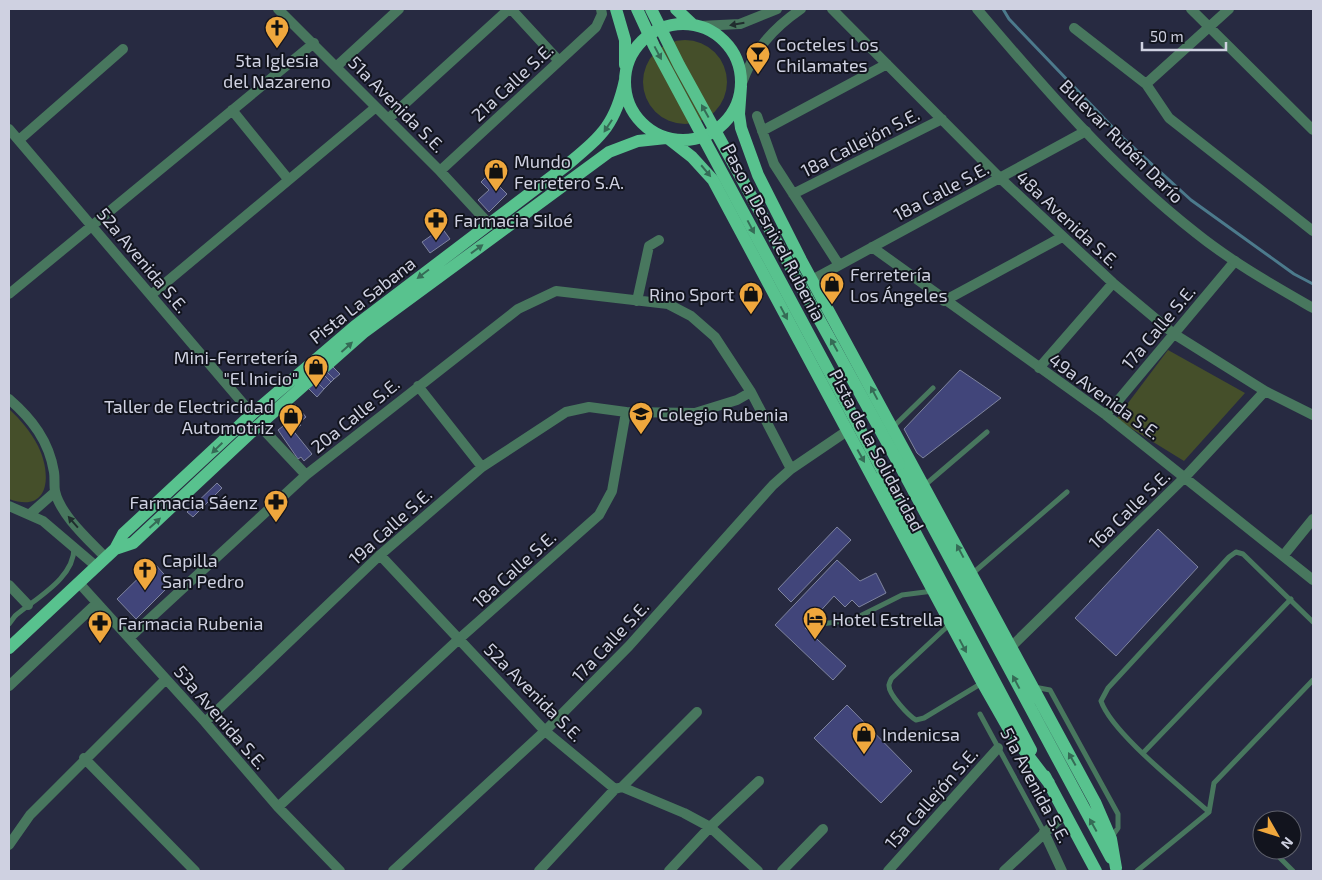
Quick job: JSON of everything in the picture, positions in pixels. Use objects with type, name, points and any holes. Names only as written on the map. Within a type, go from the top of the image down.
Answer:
[{"type":"main road","points":[[616,9],[625,40],[625,78],[628,101],[637,119],[647,128],[667,138],[693,140],[715,131],[728,119],[735,109],[742,85],[739,64],[730,47],[717,34],[696,25],[676,9]]},
{"type":"main road","name":"Paso a Desnivel Rubenia","points":[[637,9],[658,54],[883,472]]},
{"type":"main road","name":"Paso a Desnivel Rubenia","points":[[651,9],[679,65],[899,464]]},
{"type":"main road","points":[[625,78],[632,55],[645,37],[665,26],[696,25]]},
{"type":"main road","name":"Pista La Sabana","points":[[255,420],[355,326],[490,225],[567,165],[604,132],[616,111],[625,78]]},
{"type":"main road","name":"Pista de la Solidaridad","points":[[742,85],[739,114],[741,128],[756,167],[812,280],[925,485],[1095,802],[1111,838],[1117,870]]},
{"type":"main road","name":"Pista La Sabana","points":[[10,644],[115,549],[124,534],[255,420],[363,333],[616,148],[631,143],[667,138]]},
{"type":"main road","name":"Pista de la Solidaridad","points":[[667,138],[692,157],[713,180],[982,682],[1011,733],[1049,783]]},
{"type":"main road","name":"Pista de la Solidaridad","points":[[899,464],[1117,870]]},
{"type":"main road","name":"Pista de la Solidaridad","points":[[883,472],[1096,871]]},
{"type":"street","name":"51a Avenida S.E.","points":[[278,9],[337,66],[490,225]]},
{"type":"street","points":[[337,66],[399,9]]},
{"type":"street","points":[[388,119],[510,9],[559,61]]},
{"type":"street","points":[[696,25],[740,24],[777,9]]},
{"type":"street","points":[[742,85],[753,58],[763,41],[801,9]]},
{"type":"street","name":"48a Avenida S.E.","points":[[832,9],[1000,178],[1113,284],[1174,334],[1264,391],[1313,415]]},
{"type":"street","name":"Bulevar Rubén Darío","points":[[977,9],[1086,131],[1150,195],[1197,234],[1234,261],[1313,308]]},
{"type":"street","points":[[1191,9],[1313,130]]},
{"type":"street","points":[[1146,84],[1229,9]]},
{"type":"street","name":"21a Calle S.E.","points":[[440,171],[596,27],[601,11]]},
{"type":"street","points":[[1074,28],[1146,84],[1169,118],[1313,232]]},
{"type":"street","points":[[9,294],[314,43]]},
{"type":"street","points":[[19,140],[123,48]]},
{"type":"street","points":[[762,131],[887,64]]},
{"type":"street","points":[[151,295],[376,107]]},
{"type":"street","points":[[232,110],[288,179]]},
{"type":"street","points":[[757,116],[774,164],[839,265]]},
{"type":"street","name":"18a Callejón S.E.","points":[[793,194],[942,119]]},
{"type":"street","name":"52a Avenida S.E.","points":[[9,129],[255,420],[306,475]]},
{"type":"street","name":"18a Calle S.E.","points":[[812,280],[1086,131]]},
{"type":"street","points":[[944,301],[1062,237]]},
{"type":"street","points":[[659,240],[649,246],[637,301],[668,304],[691,316],[715,337],[750,392],[791,469]]},
{"type":"street","name":"49a Avenida S.E.","points":[[872,247],[944,301],[1106,415],[1186,476],[1313,580]]},
{"type":"street","name":"17a Calle S.E.","points":[[1106,415],[1234,261]]},
{"type":"street","points":[[1039,368],[1113,284]]},
{"type":"street","name":"20a Calle S.E.","points":[[129,638],[306,475],[518,309],[556,292],[637,301]]},
{"type":"street","points":[[418,386],[482,467]]},
{"type":"street","name":"16a Calle S.E.","points":[[1012,646],[1186,476],[1264,391]]},
{"type":"street","points":[[626,412],[695,413],[737,400],[750,392]]},
{"type":"street","points":[[9,399],[34,422],[52,464],[55,492],[68,516],[101,562]]},
{"type":"street","name":"19a Calle S.E.","points":[[205,722],[380,555],[482,467],[566,412],[589,407],[626,412]]},
{"type":"street","name":"18a Calle S.E.","points":[[278,807],[458,639],[599,515],[612,491],[626,412]]},
{"type":"street","name":"17a Calle S.E.","points":[[393,871],[545,732],[629,646],[773,486],[791,469],[847,431]]},
{"type":"street","points":[[30,514],[55,492]]},
{"type":"street","points":[[9,506],[30,514],[53,528],[74,546],[101,562]]},
{"type":"street","points":[[1283,556],[1313,519]]},
{"type":"street","name":"52a Avenida S.E.","points":[[380,555],[545,732],[619,788],[684,813],[710,827],[758,871]]},
{"type":"street","name":"53a Avenida S.E.","points":[[79,583],[205,722],[278,807],[340,871]]},
{"type":"street","points":[[9,585],[28,604]]},
{"type":"street","points":[[9,686],[97,603]]},
{"type":"street","points":[[9,845],[30,815],[84,758],[166,679]]},
{"type":"street","points":[[539,871],[619,788],[697,712]]},
{"type":"street","name":"15a Callejón S.E.","points":[[888,871],[998,748]]},
{"type":"street","points":[[84,758],[195,871]]},
{"type":"street","points":[[669,871],[710,827],[759,781]]},
{"type":"street","points":[[1004,871],[1065,814]]},
{"type":"street","points":[[782,871],[823,829]]},
{"type":"street","name":"51a Avenida S.E.","points":[[1044,832],[1062,871]]},
{"type":"lane","points":[[893,428],[933,388]]},
{"type":"lane","points":[[925,485],[987,432]]},
{"type":"lane","points":[[973,574],[1067,492]]},
{"type":"lane","points":[[9,624],[28,604],[66,573],[74,557],[74,546]]},
{"type":"lane","points":[[1209,812],[1143,753],[1105,713],[1101,701],[1108,688],[1229,557],[1236,552],[1243,554],[1313,622]]},
{"type":"lane","points":[[821,624],[852,620],[902,595],[934,590]]},
{"type":"lane","points":[[1143,753],[1291,599]]},
{"type":"lane","points":[[950,623],[892,678],[888,685],[889,691],[910,716],[916,720],[924,718],[982,682]]},
{"type":"lane","points":[[1137,871],[1209,812],[1214,783],[1313,680]]},
{"type":"lane","name":"51a Avenida S.E.","points":[[980,714],[1044,832]]},
{"type":"lane","points":[[1282,860],[1293,871]]},
{"type":"green space","points":[[685,40],[701,43],[715,52],[724,66],[727,82],[724,98],[715,112],[701,121],[685,124],[669,121],[655,112],[646,98],[643,82],[646,66],[655,52],[669,43]]},
{"type":"green space","points":[[1168,350],[1245,393],[1184,461],[1116,419]]},
{"type":"green space","points":[[9,409],[29,431],[38,446],[45,468],[46,479],[44,489],[40,496],[33,501],[23,502],[9,499]]},
{"type":"building","name":"Mundo Ferretero S.A.","points":[[488,175],[507,194],[489,212],[478,200],[489,190],[481,182]]},
{"type":"building","name":"Farmacia Siloé","points":[[442,228],[450,239],[430,253],[422,242]]},
{"type":"building","points":[[330,364],[340,374],[334,379],[325,370]]},
{"type":"building","points":[[325,370],[334,379],[331,382],[322,373]]},
{"type":"building","points":[[960,370],[1001,398],[923,458],[917,453],[904,429]]},
{"type":"building","points":[[322,373],[331,382],[324,389],[315,380]]},
{"type":"building","name":"Mini-Ferretería \"El Inicio\"","points":[[315,380],[324,389],[317,397],[307,387]]},
{"type":"building","points":[[295,404],[306,417],[299,423],[301,425],[296,429],[283,413]]},
{"type":"building","name":"Taller de Electricidad Automotriz","points":[[287,423],[312,454],[304,461],[301,457],[298,459],[278,430]]},
{"type":"building","points":[[217,483],[222,488],[193,517],[187,512]]},
{"type":"building","points":[[837,527],[851,540],[791,602],[778,589]]},
{"type":"building","points":[[1158,529],[1198,567],[1116,656],[1075,618]]},
{"type":"building","points":[[837,560],[860,581],[876,573],[886,593],[859,607],[852,600],[845,607],[834,596],[805,628],[846,666],[833,680],[775,625]]},
{"type":"building","name":"Capilla San Pedro","points":[[154,563],[172,583],[136,619],[117,599]]},
{"type":"building","name":"Indenicsa","points":[[847,705],[912,771],[881,803],[814,738]]},
{"type":"waterway","points":[[1003,9],[1009,19],[1122,137],[1191,200],[1294,274],[1313,284]]},
{"type":"place","name":"5ta Iglesia del Nazareno","points":[[277,49]]},
{"type":"place","name":"Cocteles Los Chilamates","points":[[758,75]]},
{"type":"place","name":"Mundo Ferretero S.A.","points":[[496,192]]},
{"type":"place","name":"Farmacia Siloé","points":[[436,241]]},
{"type":"place","name":"Ferretería Los Ángeles","points":[[832,305]]},
{"type":"place","name":"Rino Sport","points":[[751,315]]},
{"type":"place","name":"Mini-Ferretería \"El Inicio\"","points":[[316,388]]},
{"type":"place","name":"Colegio Rubenia","points":[[641,435]]},
{"type":"place","name":"Taller de Electricidad Automotriz","points":[[291,437]]},
{"type":"place","name":"Farmacia Sáenz","points":[[276,523]]},
{"type":"place","name":"Capilla San Pedro","points":[[145,591]]},
{"type":"place","name":"Hotel Estrella","points":[[815,640]]},
{"type":"place","name":"Farmacia Rubenia","points":[[100,644]]},
{"type":"place","name":"Indenicsa","points":[[864,755]]}]
